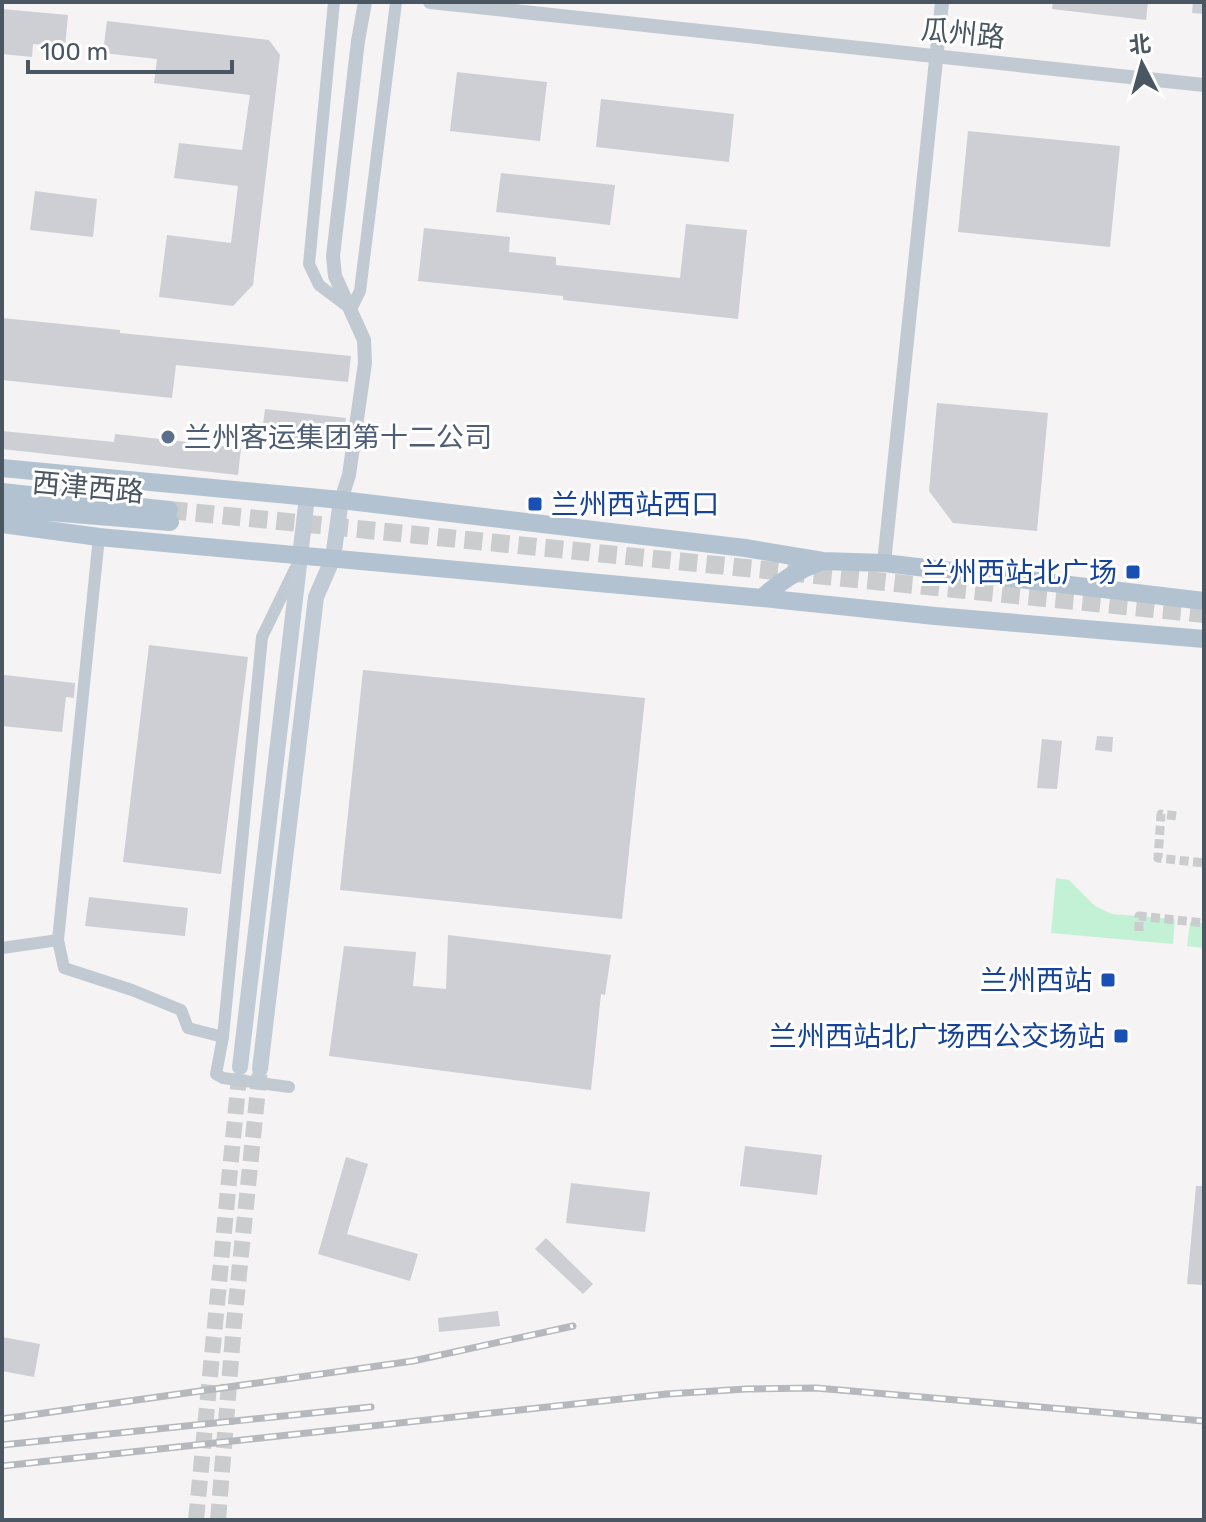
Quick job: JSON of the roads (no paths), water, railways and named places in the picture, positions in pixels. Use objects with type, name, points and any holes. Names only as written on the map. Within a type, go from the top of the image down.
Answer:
[{"type":"main road","points":[[2,468],[341,500],[729,546],[823,561],[884,563],[1204,601]]},
{"type":"main road","name":"西津西路","points":[[2,492],[170,516],[2,508]]},
{"type":"main road","points":[[240,1067],[307,497]]},
{"type":"main road","points":[[260,1069],[316,597],[333,558],[341,500]]},
{"type":"main road","name":"西津西路","points":[[2,524],[99,537],[1204,639]]},
{"type":"main road","points":[[762,598],[784,579],[823,561]]},
{"type":"street","points":[[334,2],[309,264],[319,285],[351,309]]},
{"type":"street","points":[[341,500],[349,475],[365,363],[364,340],[335,276],[333,256],[365,2]]},
{"type":"street","points":[[351,309],[360,291],[396,2]]},
{"type":"street","name":"瓜州路","points":[[430,2],[1204,85]]},
{"type":"street","points":[[884,563],[942,2]]},
{"type":"street","points":[[99,537],[58,940],[64,968],[181,1010],[188,1028],[223,1037]]},
{"type":"street","points":[[289,1087],[223,1078],[216,1074],[223,1037],[262,637],[301,555]]},
{"type":"street","points":[[2,948],[58,940]]},
{"type":"tunnel","points":[[169,510],[1204,614]]},
{"type":"tunnel","points":[[1176,816],[1161,814],[1158,858],[1204,863]]},
{"type":"tunnel","points":[[1139,931],[1139,916],[1204,923]]},
{"type":"tunnel","points":[[196,1520],[240,1067]]},
{"type":"tunnel","points":[[218,1520],[260,1069]]},
{"type":"railway","points":[[2,1419],[413,1361],[573,1326]]},
{"type":"railway","points":[[2,1466],[667,1394],[746,1389],[816,1388],[1204,1421]]},
{"type":"railway","points":[[2,1445],[371,1407]]},
{"type":"place","name":"兰州客运集团第十二公司","points":[[168,437]]},
{"type":"place","name":"兰州西站西口","points":[[535,504]]},
{"type":"place","name":"兰州西站北广场","points":[[1133,572]]},
{"type":"place","name":"兰州西站","points":[[1108,980]]},
{"type":"place","name":"兰州西站北广场西公交场站","points":[[1121,1036]]}]
